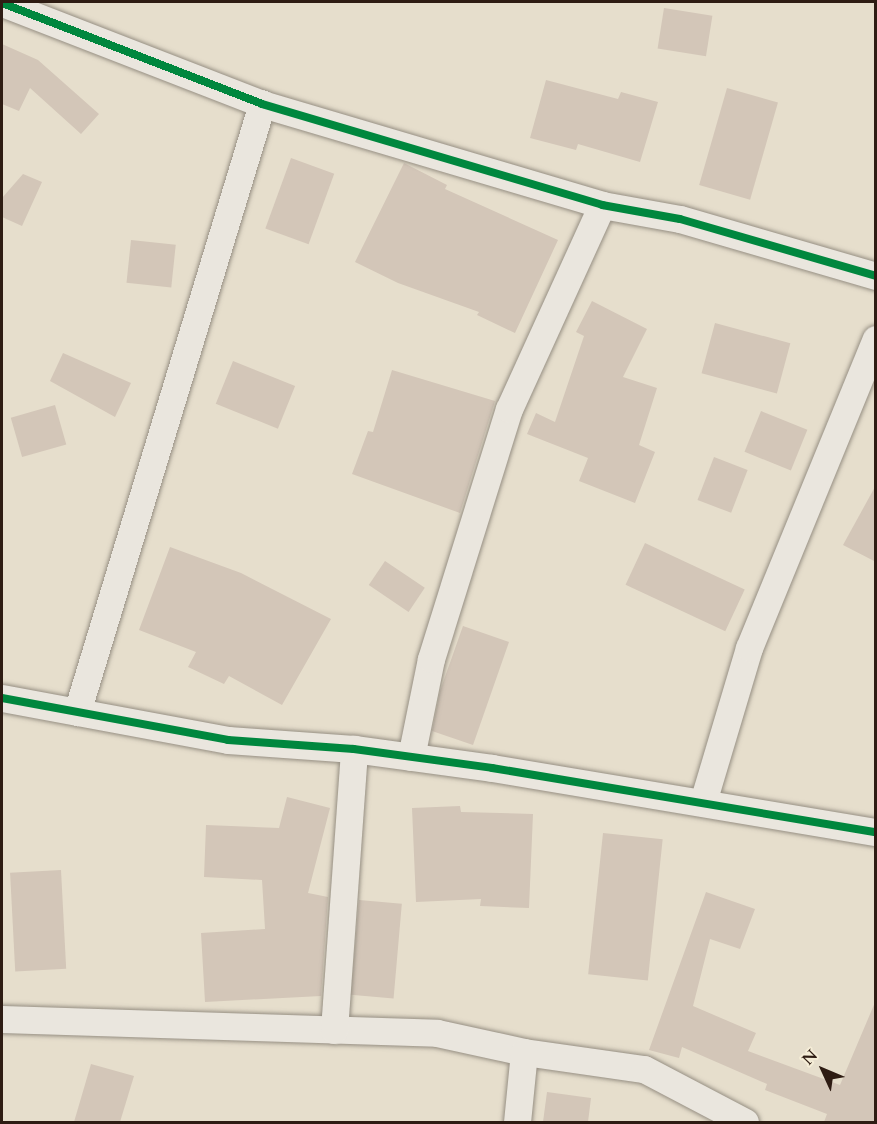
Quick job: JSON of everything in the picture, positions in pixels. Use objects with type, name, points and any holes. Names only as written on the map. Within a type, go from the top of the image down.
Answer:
[{"type":"street","points":[[2,3],[262,104],[602,204],[680,219],[876,276]]},
{"type":"street","points":[[77,712],[262,104]]},
{"type":"street","points":[[411,757],[431,659],[509,409],[602,204]]},
{"type":"street","points":[[703,802],[749,648],[876,339]]},
{"type":"street","points":[[2,698],[228,740],[354,749],[411,757],[703,802],[876,832]]},
{"type":"street","points":[[334,1030],[354,749]]},
{"type":"street","points":[[2,1019],[437,1033],[524,1052],[644,1069],[745,1122]]},
{"type":"street","points":[[517,1122],[524,1052]]},
{"type":"building","points":[[664,8],[712,16],[706,56],[658,48]]},
{"type":"building","points":[[2,44],[38,60],[99,114],[81,134],[30,88],[19,111],[2,104]]},
{"type":"building","points":[[546,80],[618,99],[621,92],[658,102],[640,162],[578,144],[576,150],[530,138]]},
{"type":"building","points":[[727,88],[778,103],[750,200],[699,185]]},
{"type":"building","points":[[291,158],[334,174],[309,244],[265,228]]},
{"type":"building","points":[[404,163],[447,185],[445,189],[558,240],[515,333],[477,315],[479,312],[398,283],[355,262]]},
{"type":"building","points":[[23,174],[42,182],[22,226],[2,217],[2,198]]},
{"type":"building","points":[[131,240],[176,245],[171,287],[127,283]]},
{"type":"building","points":[[592,301],[647,329],[623,377],[657,388],[639,445],[655,452],[635,503],[579,481],[588,458],[527,434],[536,413],[555,422],[584,336],[576,332]]},
{"type":"building","points":[[715,323],[790,343],[777,393],[702,373]]},
{"type":"building","points":[[63,353],[131,383],[115,417],[50,381]]},
{"type":"building","points":[[233,361],[295,386],[278,429],[216,404]]},
{"type":"building","points":[[392,370],[495,401],[460,513],[352,474],[368,431],[373,432]]},
{"type":"building","points":[[55,405],[66,444],[22,457],[11,418]]},
{"type":"building","points":[[761,411],[807,430],[791,471],[745,452]]},
{"type":"building","points":[[714,457],[748,470],[731,513],[698,500]]},
{"type":"building","points":[[876,485],[876,562],[843,545]]},
{"type":"building","points":[[645,543],[745,589],[725,631],[626,585]]},
{"type":"building","points":[[170,547],[241,573],[331,619],[282,705],[229,676],[224,684],[188,667],[196,652],[139,630]]},
{"type":"building","points":[[385,561],[425,588],[409,612],[369,585]]},
{"type":"building","points":[[463,626],[509,642],[473,745],[432,731],[440,691]]},
{"type":"building","points":[[287,797],[330,808],[308,893],[328,897],[321,996],[205,1002],[201,933],[265,929],[262,880],[204,877],[206,825],[279,828]]},
{"type":"building","points":[[460,806],[461,812],[533,814],[529,908],[480,906],[481,899],[416,902],[412,808]]},
{"type":"building","points":[[603,833],[663,839],[648,980],[588,974]]},
{"type":"building","points":[[61,870],[66,969],[15,972],[10,873]]},
{"type":"building","points":[[706,892],[755,909],[740,949],[710,939],[693,1006],[756,1033],[748,1051],[840,1085],[876,1000],[876,1122],[824,1122],[827,1114],[765,1090],[767,1084],[682,1047],[679,1058],[649,1050]]},
{"type":"building","points":[[359,900],[402,904],[394,998],[351,995]]},
{"type":"building","points":[[91,1064],[134,1076],[120,1122],[74,1122]]},
{"type":"building","points":[[547,1092],[591,1098],[588,1122],[543,1122]]},
{"type":"cycle path","points":[[2,3],[262,104],[602,205],[680,219],[876,276]]},
{"type":"cycle path","points":[[2,698],[228,740],[354,749],[492,768],[876,832]]}]
